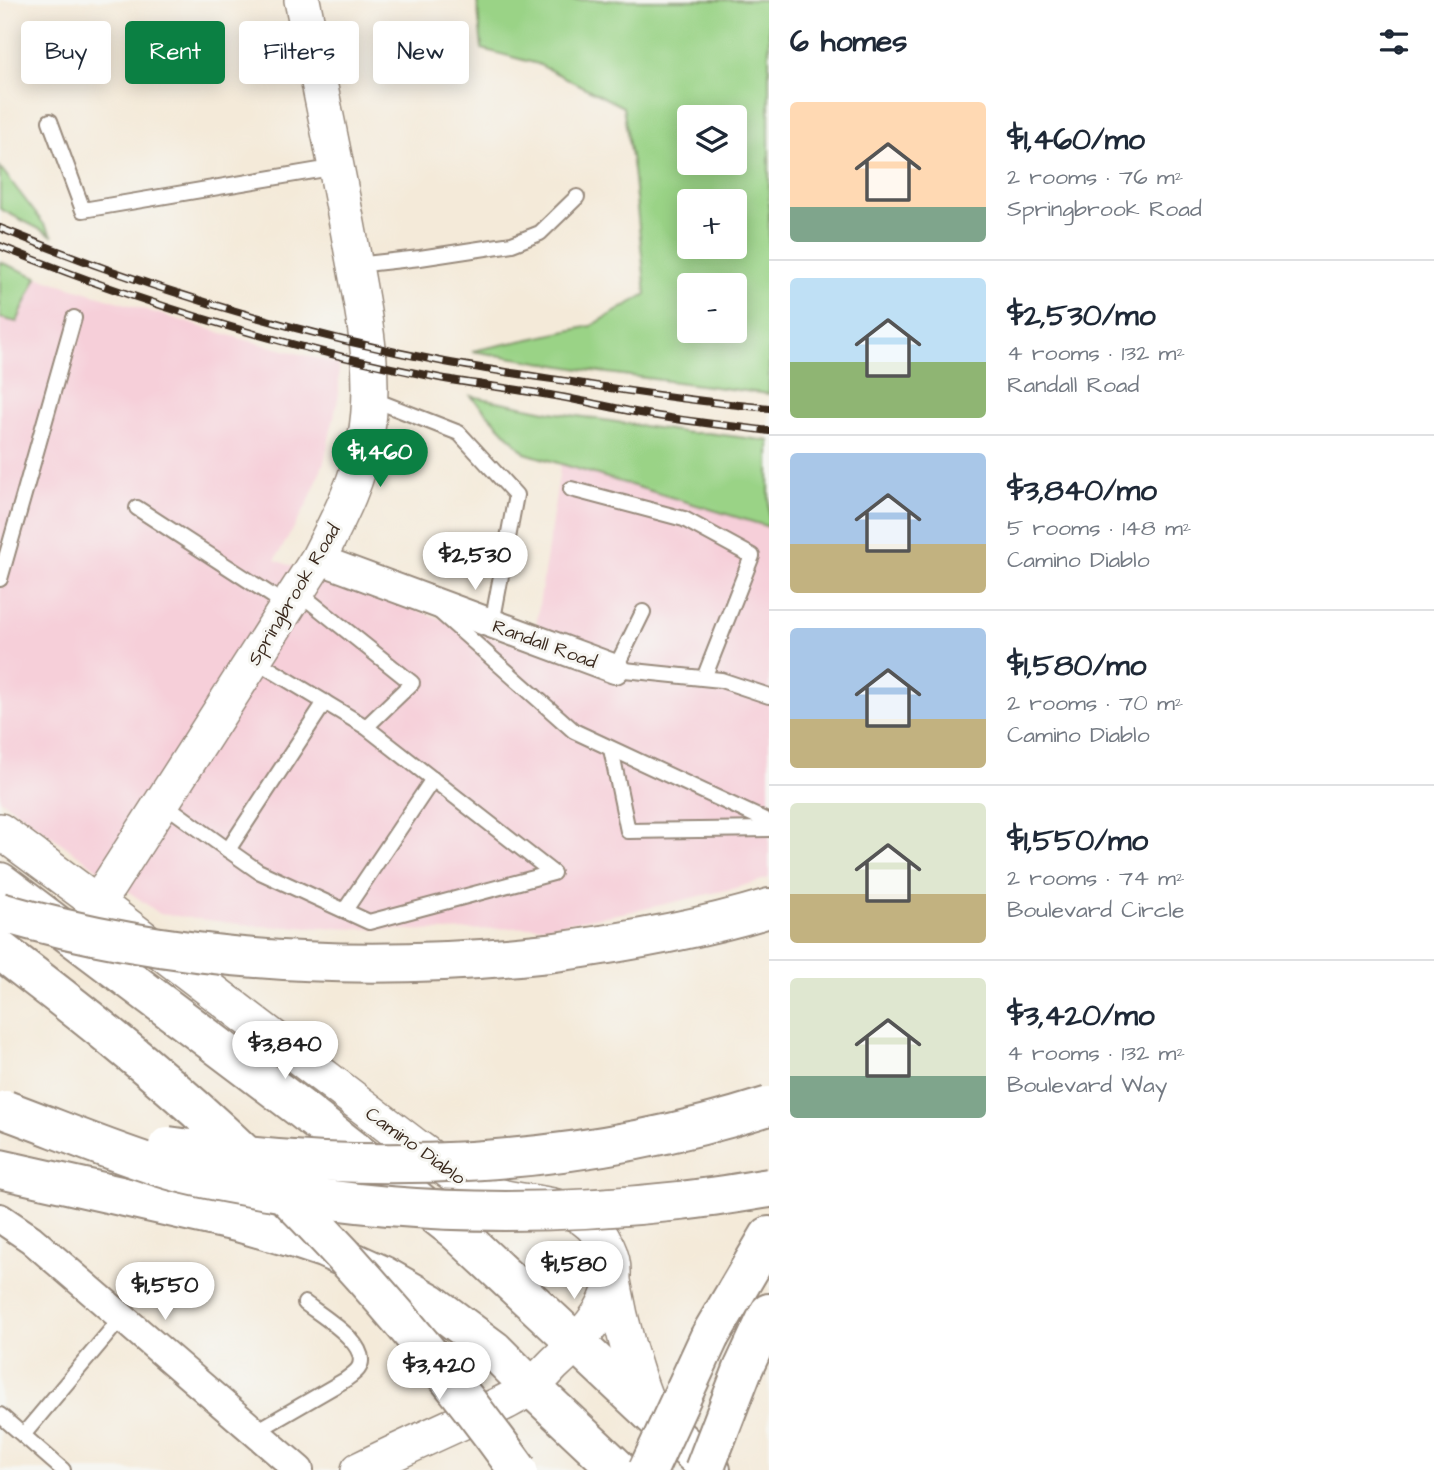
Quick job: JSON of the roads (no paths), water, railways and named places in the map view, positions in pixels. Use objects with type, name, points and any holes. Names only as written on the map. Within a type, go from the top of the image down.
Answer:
[{"type":"main road","points":[[0,882],[300,1108],[456,1230],[711,1470]]},
{"type":"main road","points":[[0,912],[54,926],[195,953],[265,960],[427,963],[548,953],[657,935],[769,908]]},
{"type":"main road","points":[[0,950],[146,1066],[220,1131],[292,1201],[431,1356],[518,1470]]},
{"type":"main road","points":[[3,1109],[106,1135],[205,1152],[307,1162],[409,1164],[511,1158],[582,1149],[668,1132],[769,1106]]},
{"type":"main road","points":[[3,1109],[170,1170],[244,1186],[361,1204],[454,1210],[560,1210],[682,1201],[769,1188]]},
{"type":"main road","points":[[0,1169],[254,1227],[323,1248],[382,1275],[432,1303],[494,1350],[619,1470]]},
{"type":"main road","points":[[648,1470],[710,1336],[769,1236]]},
{"type":"main road","points":[[704,1470],[743,1368],[769,1313]]},
{"type":"street","name":"Springbrook Road","points":[[96,902],[318,559],[342,511],[358,471],[366,441],[370,365],[337,167],[302,0]]},
{"type":"street","name":"Randall Road","points":[[318,559],[615,668]]},
{"type":"street","name":"Camino Diablo","points":[[0,831],[467,1183],[516,1201],[542,1203],[565,1209],[584,1219],[603,1238],[612,1257],[618,1310],[636,1377],[650,1412]]},
{"type":"street","points":[[0,1218],[22,1231],[299,1470]]},
{"type":"street","points":[[359,1470],[501,1404],[531,1387],[576,1343],[597,1318],[613,1281]]},
{"type":"lane","points":[[50,121],[83,210],[337,167]]},
{"type":"lane","points":[[355,265],[512,244],[540,233],[577,197]]},
{"type":"lane","points":[[0,579],[74,318]]},
{"type":"lane","points":[[370,398],[459,433],[516,495],[492,624]]},
{"type":"lane","points":[[571,489],[684,519],[752,555],[704,678]]},
{"type":"lane","points":[[137,508],[292,599],[412,683],[366,727]]},
{"type":"lane","points":[[426,600],[574,732],[769,822]]},
{"type":"lane","points":[[643,612],[615,668],[721,680],[769,696]]},
{"type":"lane","points":[[162,802],[258,871],[369,922],[553,873],[366,727],[253,659]]},
{"type":"lane","points":[[228,850],[325,702]]},
{"type":"lane","points":[[611,749],[628,831],[769,829]]},
{"type":"lane","points":[[345,910],[433,779]]},
{"type":"lane","points":[[255,1432],[358,1370],[360,1353],[353,1341],[305,1303]]},
{"type":"lane","points":[[23,1435],[122,1317]]},
{"type":"lane","points":[[0,1415],[63,1470]]},
{"type":"railway","points":[[0,228],[164,289],[331,337],[490,370],[769,408]]},
{"type":"railway","points":[[0,246],[162,306],[328,353],[440,378],[555,396],[650,415],[769,431]]}]
